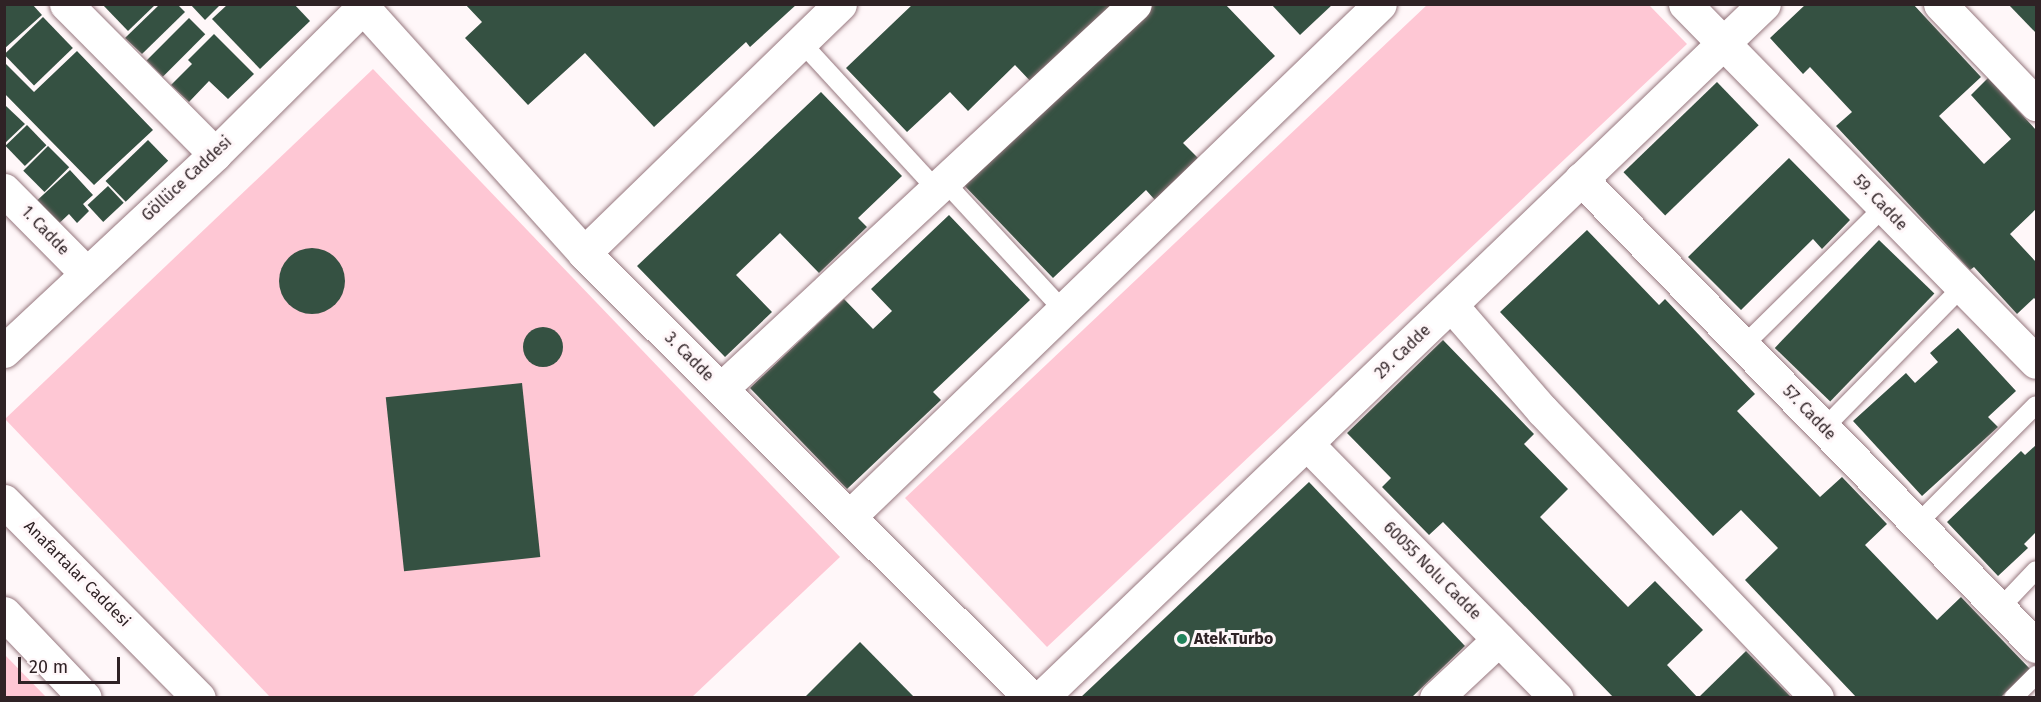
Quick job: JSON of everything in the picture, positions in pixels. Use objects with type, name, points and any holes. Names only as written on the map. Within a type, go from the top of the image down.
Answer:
[{"type":"street","points":[[66,4],[215,154]]},
{"type":"street","points":[[584,253],[840,4]]},
{"type":"street","points":[[721,389],[1135,4]]},
{"type":"street","points":[[849,517],[1380,4]]},
{"type":"street","name":"59. Cadde","points":[[1685,4],[2037,362]]},
{"type":"street","name":"29. Cadde","points":[[1041,698],[1764,4]]},
{"type":"street","points":[[1940,4],[2037,104]]},
{"type":"street","name":"Göllüce Caddesi","points":[[4,351],[215,154],[363,5]]},
{"type":"street","name":"3. Cadde","points":[[363,5],[584,253],[1031,698]]},
{"type":"street","name":"57. Cadde","points":[[1581,179],[2037,646]]},
{"type":"street","name":"1. Cadde","points":[[4,190],[86,273]]},
{"type":"street","points":[[1451,305],[1542,410],[1817,698]]},
{"type":"street","name":"60055 Nolu Cadde","points":[[1307,444],[1557,698]]},
{"type":"street","name":"Anafartalar Caddesi","points":[[4,501],[200,698]]},
{"type":"street","points":[[4,613],[85,698]]},
{"type":"street","points":[[1436,698],[1499,639]]},
{"type":"lane","points":[[801,42],[1063,310]]},
{"type":"lane","points":[[1743,346],[1884,207]]},
{"type":"lane","points":[[1824,428],[1962,287]]},
{"type":"lane","points":[[1917,524],[2037,405]]},
{"type":"lane","points":[[2000,608],[2037,570]]},
{"type":"lane","points":[[2013,698],[2037,675]]},
{"type":"shaded area","points":[[1428,4],[1649,5],[1687,44],[1047,647],[905,498]]},
{"type":"shaded area","points":[[373,69],[840,557],[692,697],[270,697],[5,419]]},
{"type":"shaded area","points":[[5,655],[46,697],[5,697]]},
{"type":"building","points":[[4,4],[32,4],[42,15],[4,49]]},
{"type":"building","points":[[102,4],[156,4],[128,31]]},
{"type":"building","points":[[160,4],[177,4],[185,12],[142,54],[125,38]]},
{"type":"building","points":[[190,4],[221,4],[205,20]]},
{"type":"building","points":[[228,4],[294,4],[310,21],[260,69],[212,19]]},
{"type":"building","points":[[465,4],[797,4],[750,47],[746,42],[654,127],[585,53],[528,105],[465,38],[482,22]]},
{"type":"building","points":[[913,4],[1119,4],[1034,85],[1015,65],[968,111],[950,92],[907,132],[846,68]]},
{"type":"building","points":[[1145,4],[1225,4],[1275,56],[1183,143],[1199,159],[1155,200],[1146,190],[1053,278],[960,181]]},
{"type":"building","points":[[1271,4],[1333,4],[1300,35]]},
{"type":"building","points":[[1806,4],[1913,4],[1981,77],[1939,116],[1984,164],[2011,139],[1971,95],[1988,78],[2036,130],[2036,209],[2010,234],[2036,262],[2036,300],[2034,298],[2017,314],[1974,267],[1970,270],[1836,126],[1852,112],[1810,67],[1803,74],[1770,38]]},
{"type":"building","points":[[2008,4],[2036,4],[2036,33]]},
{"type":"building","points":[[43,17],[73,48],[34,85],[4,55]]},
{"type":"building","points":[[189,18],[205,34],[163,77],[147,60]]},
{"type":"building","points":[[214,34],[254,74],[228,99],[209,81],[189,102],[171,85],[192,64],[188,60]]},
{"type":"building","points":[[77,51],[153,130],[94,185],[4,93],[4,62],[34,92]]},
{"type":"building","points":[[1717,82],[1759,125],[1665,215],[1623,172]]},
{"type":"building","points":[[821,92],[902,176],[858,218],[867,227],[819,273],[780,233],[736,275],[772,312],[725,357],[637,266]]},
{"type":"building","points":[[6,106],[25,124],[4,144],[4,107]]},
{"type":"building","points":[[27,125],[46,145],[25,166],[5,146]]},
{"type":"building","points":[[148,140],[168,161],[126,202],[106,181]]},
{"type":"building","points":[[48,146],[69,167],[44,192],[23,171]]},
{"type":"building","points":[[1789,158],[1850,220],[1822,249],[1813,239],[1741,310],[1688,257]]},
{"type":"building","points":[[70,170],[93,195],[83,204],[89,211],[77,223],[69,214],[53,229],[31,206]]},
{"type":"building","points":[[108,186],[124,203],[103,222],[88,205]]},
{"type":"building","points":[[949,215],[1030,300],[933,392],[941,400],[847,489],[750,388],[844,299],[873,329],[892,311],[871,289]]},
{"type":"building","points":[[1587,230],[1659,305],[1665,299],[1755,394],[1737,411],[1820,497],[1842,477],[1887,524],[1865,545],[1937,620],[1961,597],[2030,669],[2000,698],[1857,698],[1745,580],[1778,548],[1741,510],[1713,536],[1500,312]]},
{"type":"building","points":[[1879,240],[1934,293],[1830,401],[1775,348]]},
{"type":"building","points":[[305,248],[319,248],[331,253],[340,262],[345,281],[343,294],[336,305],[319,314],[305,314],[293,309],[284,300],[279,288],[279,274],[284,262],[293,253]]},
{"type":"building","points":[[543,327],[557,333],[563,347],[557,361],[543,367],[529,361],[523,347],[529,333]]},
{"type":"building","points":[[1958,328],[2016,391],[1988,417],[1998,427],[1922,496],[1853,421],[1906,373],[1915,383],[1938,362],[1930,353]]},
{"type":"building","points":[[1443,340],[1534,434],[1524,444],[1568,489],[1540,517],[1628,607],[1655,581],[1703,630],[1667,665],[1698,698],[1614,698],[1443,522],[1429,535],[1382,487],[1391,478],[1347,433]]},
{"type":"building","points":[[522,383],[540,557],[404,571],[386,397]]},
{"type":"building","points":[[2036,445],[2036,532],[2024,544],[2028,548],[1998,576],[1947,522],[2021,451],[2025,455]]},
{"type":"building","points":[[1309,482],[1465,646],[1411,698],[1080,698]]},
{"type":"building","points":[[860,642],[915,698],[804,698]]},
{"type":"building","points":[[1746,651],[1792,698],[1698,698]]},
{"type":"place","name":"Atek Turbo","points":[[1182,639]]}]
